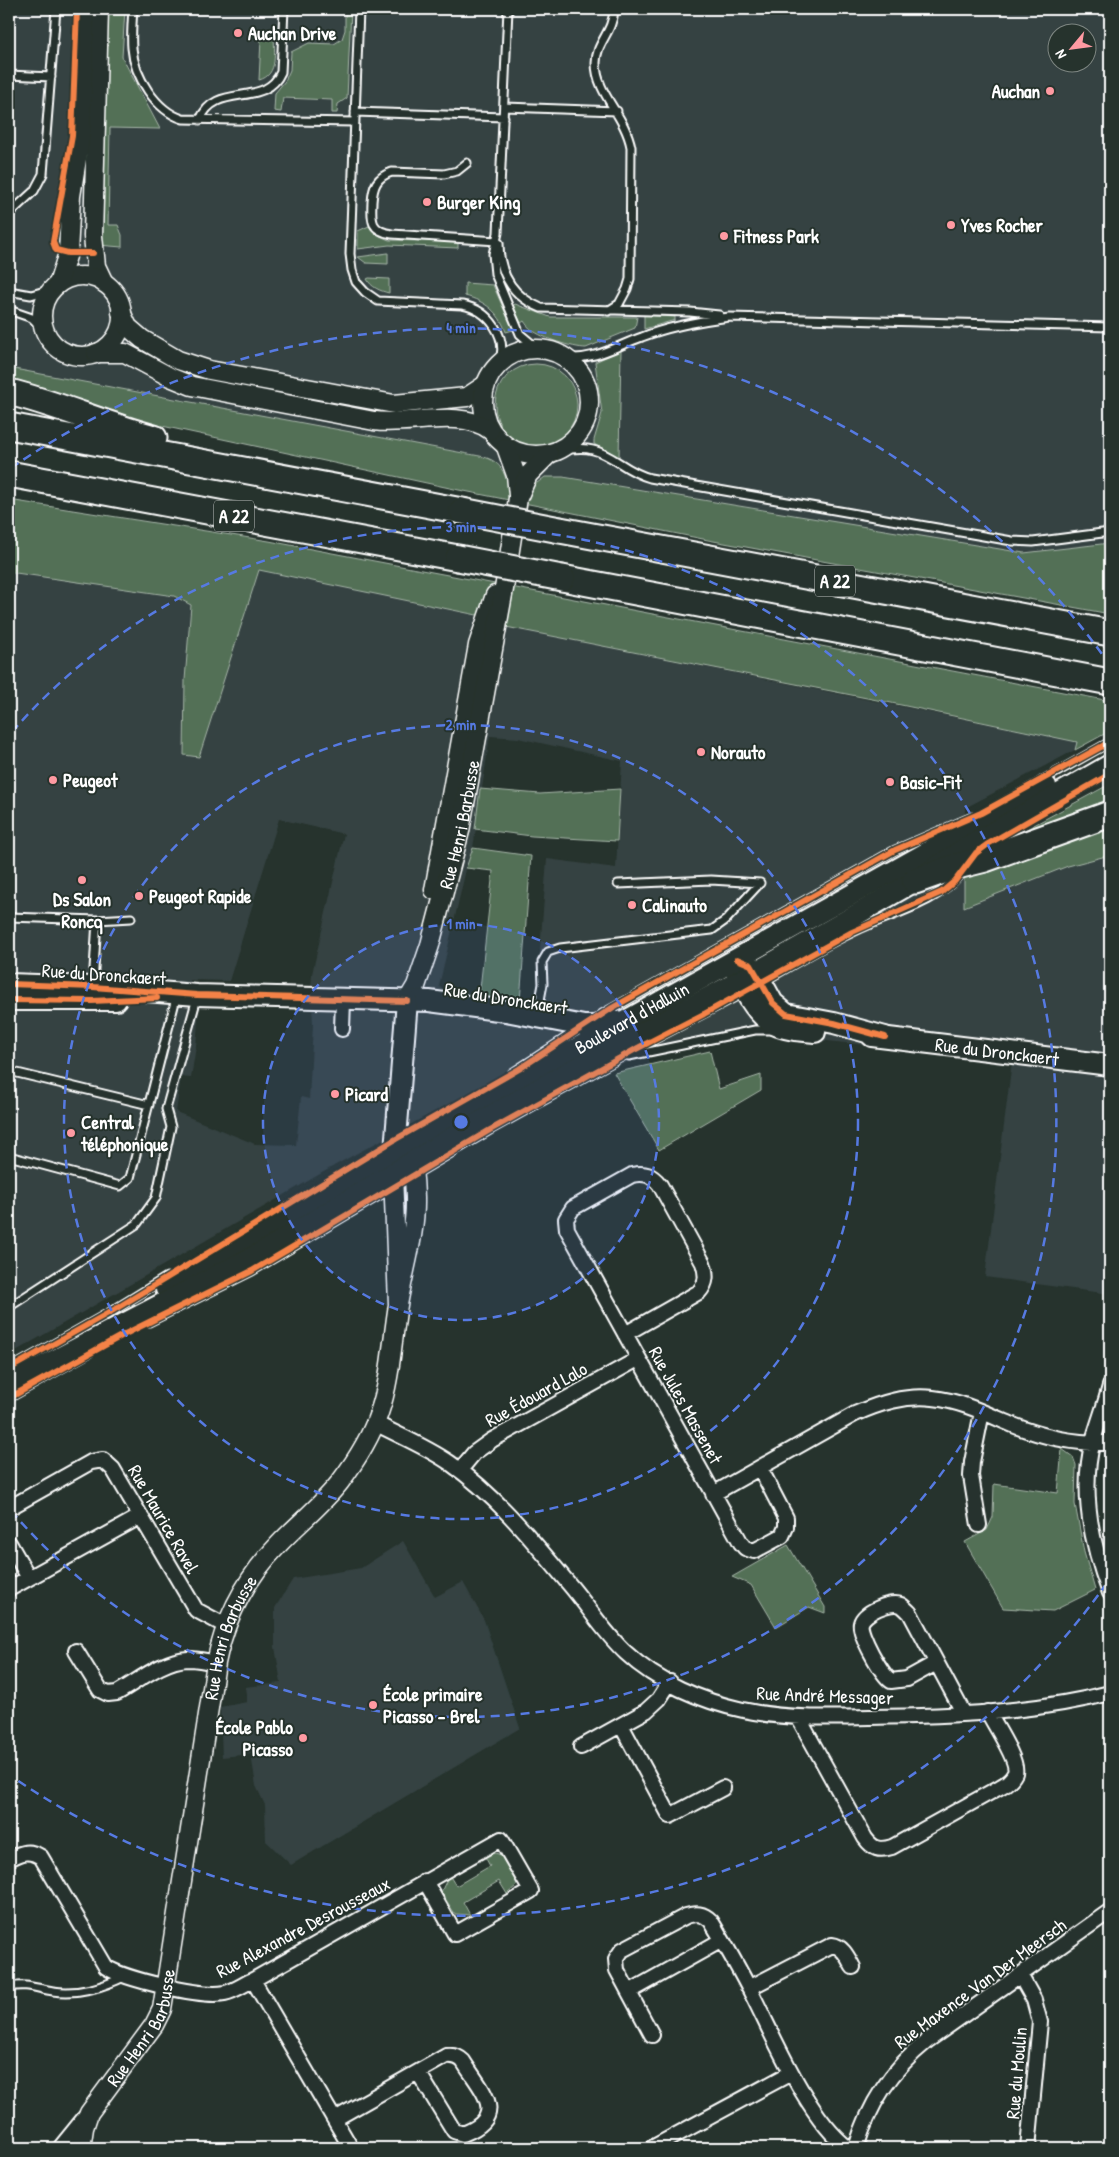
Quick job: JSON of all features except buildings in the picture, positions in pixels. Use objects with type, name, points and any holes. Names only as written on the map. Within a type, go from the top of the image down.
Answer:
[{"type":"highway","points":[[9,392],[39,400],[135,433],[205,452],[269,475]]},
{"type":"highway","name":"A 22","points":[[9,426],[1110,633]]},
{"type":"highway","name":"A 22","points":[[9,474],[1110,682]]},
{"type":"highway","points":[[915,881],[992,857],[1110,814]]},
{"type":"main road","name":"Boulevard d'Halluin","points":[[9,1384],[56,1357],[396,1144],[736,959],[1110,750]]},
{"type":"main road","name":"Boulevard d'Halluin","points":[[56,1357],[238,1264],[393,1180],[570,1071],[751,982],[915,881],[966,847],[1110,765]]},
{"type":"main road","name":"Rue du Dronckaert","points":[[9,1000],[92,994],[407,1001],[446,1003],[584,1026],[604,1023],[700,972],[736,959],[736,973],[751,982],[786,1014],[834,1023],[885,1037]]},
{"type":"main road","name":"Rue du Dronckaert","points":[[751,982],[761,1016],[771,1024],[785,1030],[885,1037],[1110,1065]]},
{"type":"main road","name":"Rue du Dronckaert","points":[[9,984],[92,994],[176,998],[197,995]]},
{"type":"main road","name":"Rue Henri Barbusse","points":[[396,1144],[407,1001]]},
{"type":"street","points":[[85,9],[81,134],[71,196],[68,253],[55,286],[47,297],[43,309],[45,331],[55,345],[66,352],[83,356],[115,352],[129,355],[170,377],[202,388],[374,421],[398,422],[467,419],[479,422],[490,430],[506,447],[522,454],[540,456],[570,443],[579,433],[586,420],[588,407],[588,393],[583,379],[576,368],[565,358],[552,352],[538,349],[515,353],[499,364],[485,385],[483,408],[490,430]]},
{"type":"street","points":[[99,9],[93,236],[96,266],[104,283]]},
{"type":"street","points":[[55,286],[70,278],[83,276],[96,278],[116,295],[128,327],[142,339],[178,360],[208,370],[394,404],[466,398],[485,385]]},
{"type":"street","points":[[96,353],[107,347],[116,337],[121,325],[121,312]]},
{"type":"street","name":"Rue Henri Barbusse","points":[[506,447],[516,475],[518,498]]},
{"type":"street","name":"Rue Henri Barbusse","points":[[407,1001],[408,974],[433,895],[478,645],[508,554],[518,498],[528,475],[553,452]]},
{"type":"street","points":[[342,1029],[343,1000]]},
{"type":"street","points":[[396,1144],[405,1154],[412,1168]]},
{"type":"street","name":"Rue Henri Barbusse","points":[[396,1144],[393,1180],[398,1304]]},
{"type":"street","name":"Rue Henri Barbusse","points":[[60,2148],[89,2113],[154,2025],[162,2009],[216,1663],[226,1626],[240,1595],[254,1574],[277,1545],[320,1504],[339,1482],[375,1423],[383,1400],[398,1304],[414,1223],[412,1168]]},
{"type":"street","name":"Rue Jules Massenet","points":[[625,1334],[699,1292],[705,1283],[706,1277],[703,1263],[660,1185],[652,1177],[641,1173],[632,1175],[577,1205],[569,1212],[566,1220],[567,1229],[713,1494],[745,1548],[754,1550],[777,1540],[785,1532],[786,1518],[760,1468]]},
{"type":"street","name":"Rue Édouard Lalo","points":[[460,1470],[474,1453],[492,1440],[638,1358]]},
{"type":"street","points":[[1110,1386],[1093,1442],[1089,1470],[1090,1515],[1096,1547],[1110,1593]]},
{"type":"street","name":"Rue Jules Massenet","points":[[713,1494],[855,1414],[890,1401],[909,1398],[934,1398],[982,1412],[1041,1434],[1110,1443]]},
{"type":"street","points":[[979,1525],[971,1476],[982,1412]]},
{"type":"street","name":"Rue André Messager","points":[[375,1423],[441,1457],[460,1470],[492,1498],[532,1542],[569,1584],[617,1644],[635,1661],[701,1698],[760,1713],[798,1717],[908,1717],[988,1712],[1070,1702],[1110,1693]]},
{"type":"street","name":"Rue Maurice Ravel","points":[[9,1508],[97,1460],[109,1464],[196,1610],[226,1626]]},
{"type":"street","points":[[9,1589],[141,1516]]},
{"type":"street","points":[[9,1543],[29,1578]]},
{"type":"street","points":[[936,1663],[907,1679],[891,1681],[883,1674],[862,1634],[861,1624],[863,1619],[888,1604],[901,1605],[910,1613],[964,1714]]},
{"type":"street","points":[[76,1651],[100,1690],[108,1694],[117,1693],[175,1661],[189,1659],[216,1663]]},
{"type":"street","points":[[581,1747],[654,1705],[670,1682]]},
{"type":"street","points":[[798,1717],[865,1838],[873,1848],[884,1849],[892,1847],[1000,1787],[1012,1778],[1015,1773],[1014,1762],[988,1712]]},
{"type":"street","points":[[621,1725],[670,1816],[723,1788]]},
{"type":"street","name":"Rue Alexandre Desrousseaux","points":[[9,1859],[22,1852],[28,1852],[41,1857],[100,1960],[113,1972],[207,1994],[226,1993],[253,1980],[501,1838],[531,1891],[455,1934],[426,1881]]},
{"type":"street","name":"Rue Maxence Van Der Meersch","points":[[856,2148],[875,2099],[890,2076],[905,2059],[926,2041],[1110,1911]]},
{"type":"street","points":[[652,2035],[616,1964],[619,1954],[622,1950],[686,1916],[693,1914],[706,1916],[711,1921],[749,1988],[792,2073],[829,2131],[848,2148]]},
{"type":"street","points":[[629,1992],[722,1940]]},
{"type":"street","points":[[749,1988],[832,1945],[840,1948],[853,1967]]},
{"type":"street","name":"Rue du Moulin","points":[[1020,1975],[1034,2000],[1040,2022],[1028,2148]]},
{"type":"street","points":[[253,1980],[351,2148]]},
{"type":"street","points":[[335,2119],[446,2056],[459,2058],[487,2101],[489,2112],[486,2120],[463,2134],[454,2131],[418,2072]]},
{"type":"street","points":[[652,2148],[792,2073]]},
{"type":"street","name":"Rue Henri Barbusse","points":[[81,2148],[84,2128],[89,2113]]},
{"type":"lane","points":[[9,214],[34,191],[41,180],[56,9]]},
{"type":"lane","points":[[133,9],[132,48],[142,79],[154,97],[168,112],[183,119],[200,120],[355,122]]},
{"type":"lane","points":[[200,120],[203,110],[216,101],[226,97],[259,92],[272,85],[278,79],[281,72],[284,9]]},
{"type":"lane","points":[[359,9],[350,254],[356,282],[365,292],[382,302],[462,305],[474,308],[489,319],[498,333],[502,351],[499,364]]},
{"type":"lane","points":[[508,9],[498,237],[502,272],[511,287],[525,300],[541,308],[690,312],[729,317],[1110,327]]},
{"type":"lane","points":[[608,311],[619,304],[624,297],[630,270],[631,147],[629,136],[617,110],[600,85],[596,62],[599,49],[613,24],[614,9]]},
{"type":"lane","points":[[9,75],[51,77]]},
{"type":"lane","points":[[505,107],[617,110]]},
{"type":"lane","points":[[355,112],[504,117]]},
{"type":"lane","points":[[467,163],[457,171],[444,174],[392,172],[385,174],[372,189],[371,218],[373,223],[379,231],[392,234],[498,237]]},
{"type":"lane","points":[[498,237],[493,261],[498,282],[520,334],[538,349]]},
{"type":"lane","points":[[9,291],[31,295],[55,286]]},
{"type":"lane","points":[[9,310],[32,318],[45,331]]},
{"type":"lane","points":[[565,358],[590,358],[640,337],[668,328],[729,317]]},
{"type":"lane","points":[[553,452],[580,448],[595,450],[631,472],[650,478],[1012,541],[1033,542],[1110,532]]},
{"type":"lane","points":[[9,1369],[112,1311],[396,1144],[519,1069],[612,1008],[895,850],[981,813],[1110,742]]},
{"type":"lane","points":[[412,1168],[620,1057],[751,982],[850,933],[942,892],[955,880],[976,853],[988,844],[1110,774]]},
{"type":"lane","points":[[537,1017],[543,984],[542,962],[548,952],[560,948],[712,930],[726,920],[760,883],[710,880],[618,884]]},
{"type":"lane","points":[[9,917],[97,920],[131,918]]},
{"type":"lane","points":[[92,994],[97,920]]},
{"type":"lane","points":[[9,1307],[137,1224],[156,1198],[171,1127],[166,1109],[197,995]]},
{"type":"lane","points":[[9,1156],[120,1186],[130,1178],[176,998]]},
{"type":"lane","points":[[570,1071],[620,1057],[755,1030],[785,1030]]},
{"type":"lane","points":[[9,1071],[149,1105]]},
{"type":"lane","points":[[9,1398],[123,1335],[252,1272],[393,1180]]},
{"type":"lane","points":[[11,1987],[22,1984],[55,1991],[89,1991],[126,1976]]},
{"type":"shaded area","points":[[9,9],[1110,9],[1110,543],[1024,553],[563,477],[545,477],[538,483],[506,479],[503,468],[463,453],[9,368],[14,323],[9,322]]},
{"type":"shaded area","points":[[259,570],[507,621],[537,633],[1077,742],[1075,750],[965,808],[964,906],[1068,866],[1110,855],[1110,1294],[985,1277],[1012,1061],[727,1030],[616,1066],[593,1014],[544,1048],[478,1088],[339,1163],[9,1355],[9,572],[174,596],[191,605],[185,680],[184,755],[199,757]],"holes":[[[490,736],[518,738],[622,761],[616,868],[547,859],[536,1002],[448,995],[439,986],[467,865],[473,848]],[[279,819],[344,834],[312,974],[313,1024],[309,1099],[301,1097],[296,1145],[255,1144],[176,1112],[181,1077],[191,1078],[196,1046],[199,1009],[190,980],[229,981]]]},
{"type":"shaded area","name":"École primaire Picasso - Brel","points":[[403,1541],[435,1597],[463,1582],[484,1620],[520,1728],[291,1865],[266,1841],[265,1805],[256,1786],[251,1754],[222,1757],[220,1707],[247,1702],[245,1687],[281,1683],[275,1647],[275,1608],[293,1579],[361,1568]]},
{"type":"green space","points":[[103,9],[125,9],[122,57],[160,129],[110,128],[108,225],[118,225],[122,235],[122,247],[98,245]]},
{"type":"green space","points":[[345,9],[351,9],[347,98],[338,104],[337,113],[332,113],[332,100],[283,98],[281,112],[274,111],[275,93],[285,81],[290,70],[291,52],[309,43],[334,44],[342,39],[345,30]]},
{"type":"green space","points":[[274,34],[275,55],[273,68],[270,73],[259,80],[261,39]]},
{"type":"green space","points":[[369,226],[380,236],[389,240],[458,242],[458,248],[389,245],[358,249],[358,231]]},
{"type":"green space","points":[[388,253],[388,264],[366,263],[358,257]]},
{"type":"green space","points":[[367,279],[389,279],[389,293],[373,286]]},
{"type":"green space","points":[[465,283],[493,285],[513,330],[506,332],[490,308],[479,301],[465,296]]},
{"type":"green space","points":[[515,304],[550,317],[637,317],[635,328],[586,348],[580,348],[550,339],[532,330],[524,321],[521,323],[513,306]]},
{"type":"green space","points":[[644,315],[675,317],[675,320],[644,329]]},
{"type":"green space","points":[[621,350],[619,458],[594,444],[602,413],[595,362]]},
{"type":"green space","points":[[536,364],[552,367],[565,376],[574,389],[577,405],[574,421],[565,434],[552,443],[536,446],[520,443],[507,434],[498,421],[495,405],[498,389],[507,376],[520,367]]},
{"type":"green space","points":[[9,368],[484,457],[499,466],[506,479],[537,483],[545,477],[563,477],[1024,553],[1110,543],[1110,614],[708,540],[459,490],[139,421],[9,381]]},
{"type":"green space","points":[[9,500],[269,541],[1110,701],[1110,731],[1075,750],[1077,742],[882,701],[506,627],[506,621],[259,570],[199,757],[184,755],[185,680],[191,605],[174,596],[9,572]]},
{"type":"green space","points":[[1110,784],[1110,855],[1068,866],[964,907],[964,876],[1015,860],[1021,832]]},
{"type":"green space","points":[[480,789],[540,794],[620,789],[617,841],[532,836],[475,829]]},
{"type":"green space","points":[[473,848],[531,856],[520,1001],[479,998],[493,871],[466,868]]},
{"type":"green space","points":[[710,1051],[719,1089],[761,1075],[761,1090],[659,1150],[614,1073]]},
{"type":"green space","points":[[1062,1449],[1073,1457],[1076,1465],[1075,1504],[1084,1552],[1095,1590],[1053,1611],[1003,1608],[965,1542],[987,1530],[993,1517],[994,1484],[1058,1493]]},
{"type":"green space","points":[[788,1545],[825,1607],[825,1613],[809,1607],[776,1627],[751,1585],[732,1577]]},
{"type":"green space","points":[[491,1852],[502,1855],[518,1881],[516,1886],[507,1894],[499,1881],[463,1902],[470,1915],[455,1914],[441,1892],[449,1875],[456,1886],[490,1866],[484,1855]]},
{"type":"cycle path","points":[[77,9],[72,136],[53,242],[56,250],[68,253],[93,253]]},
{"type":"cycle path","points":[[9,1369],[112,1311],[396,1139],[519,1069],[612,1008],[895,850],[981,813],[1110,742]]},
{"type":"cycle path","points":[[9,1398],[123,1335],[252,1271],[490,1130],[636,1049],[704,1014],[850,933],[942,892],[955,881],[976,853],[988,844],[1110,774]]},
{"type":"cycle path","points":[[737,959],[751,965],[773,1003],[786,1014],[834,1023],[885,1037]]},
{"type":"cycle path","points":[[9,984],[93,987],[197,995],[407,1001]]},
{"type":"cycle path","points":[[9,1000],[92,1001],[157,998]]},
{"type":"place","name":"Auchan Drive","points":[[238,33]]},
{"type":"place","name":"Auchan","points":[[1050,91]]},
{"type":"place","name":"Burger King","points":[[427,202]]},
{"type":"place","name":"Yves Rocher","points":[[951,225]]},
{"type":"place","name":"Fitness Park","points":[[724,236]]},
{"type":"place","name":"Norauto","points":[[701,752]]},
{"type":"place","name":"Peugeot","points":[[53,780]]},
{"type":"place","name":"Basic-Fit","points":[[890,782]]},
{"type":"place","name":"Ds Salon Roncq","points":[[82,880]]},
{"type":"place","name":"Peugeot Rapide","points":[[139,896]]},
{"type":"place","name":"Calinauto","points":[[632,905]]},
{"type":"place","name":"Picard","points":[[335,1094]]},
{"type":"place","name":"Central téléphonique","points":[[71,1133]]},
{"type":"place","name":"École primaire Picasso - Brel","points":[[373,1705]]},
{"type":"place","name":"École Pablo Picasso","points":[[303,1738]]}]
